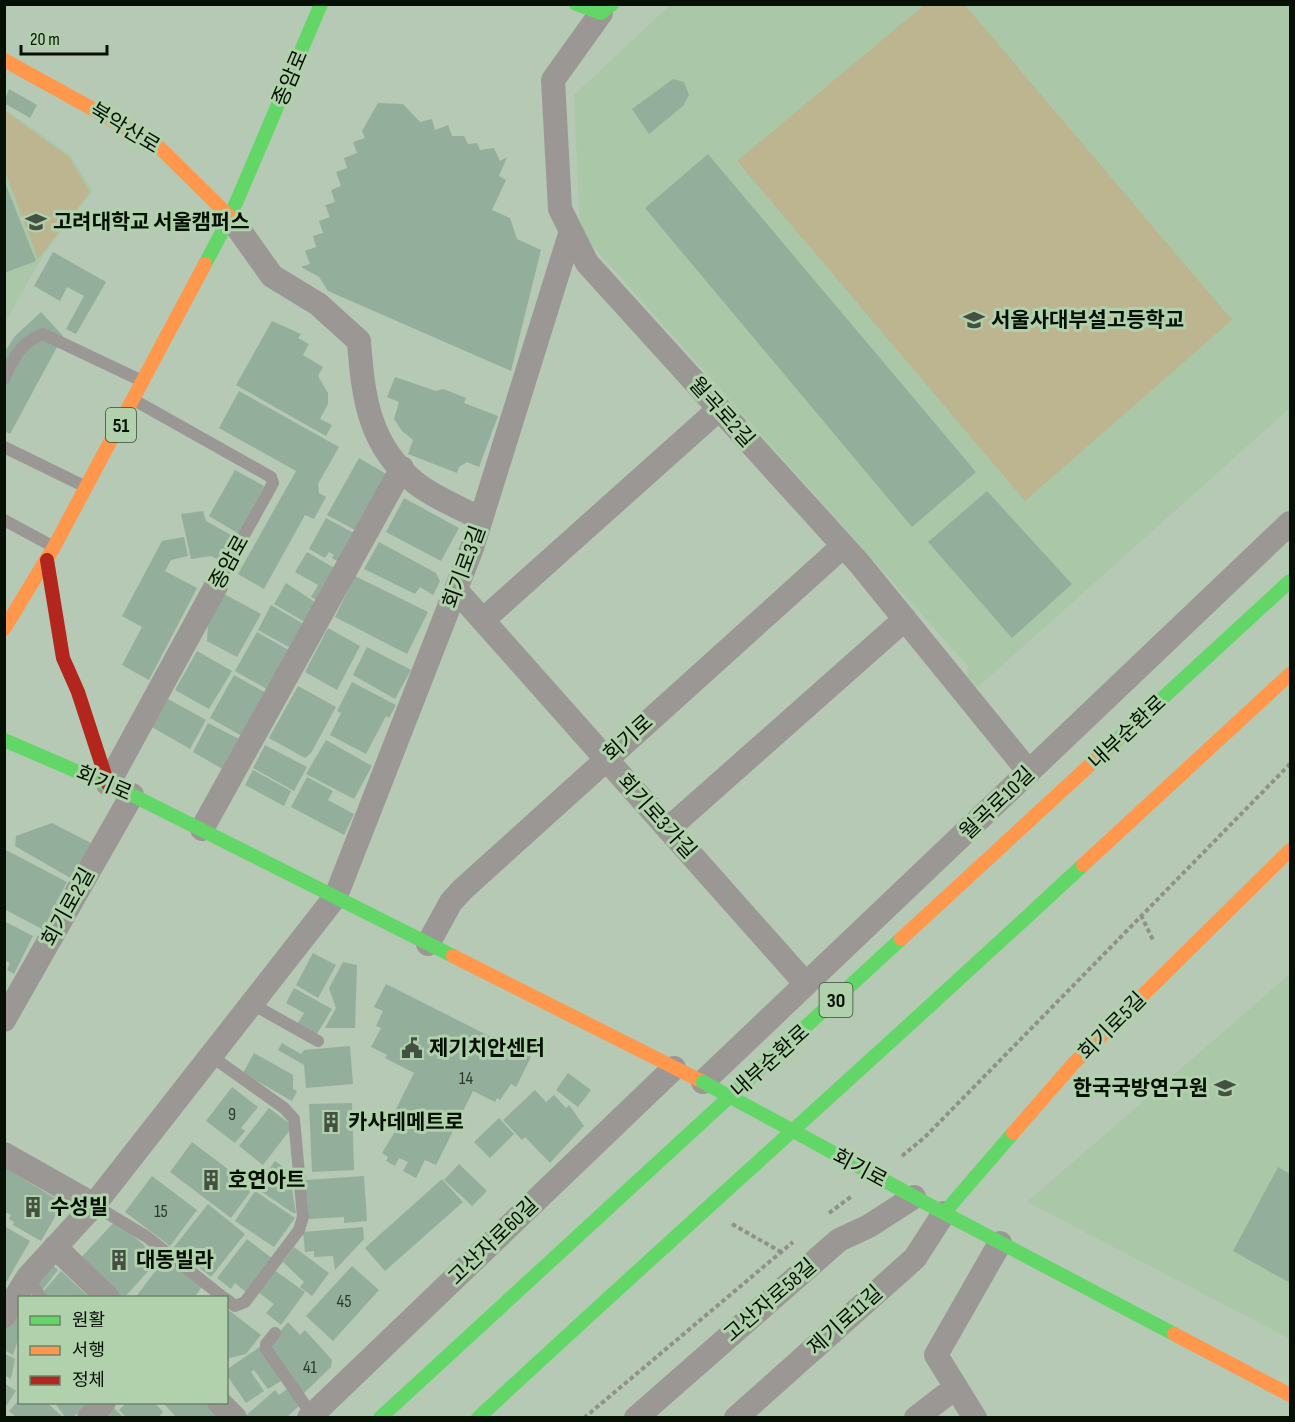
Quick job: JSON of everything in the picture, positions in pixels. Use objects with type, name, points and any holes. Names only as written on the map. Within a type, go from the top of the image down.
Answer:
[{"type":"main road","name":"종암로","points":[[4,629],[87,487],[230,217],[321,4]]},
{"type":"main road","points":[[576,4],[606,9]]},
{"type":"main road","name":"북악산로","points":[[4,60],[156,144],[230,217]]},
{"type":"main road","points":[[50,553],[63,658],[78,692],[108,784]]},
{"type":"main road","name":"내부순환로","points":[[380,1418],[1290,582]]},
{"type":"main road","points":[[478,1418],[677,1233],[838,1092],[1290,674]]},
{"type":"main road","name":"회기로","points":[[4,740],[108,784],[202,829],[703,1082],[1000,1243],[1290,1395]]},
{"type":"main road","name":"회기로5길","points":[[944,1213],[1074,1063],[1290,850]]},
{"type":"street","name":"월곡로2길","points":[[606,9],[553,80],[560,209],[587,263],[843,546],[1029,772]]},
{"type":"street","points":[[230,217],[273,276],[318,304],[359,340],[363,392],[381,446],[417,484],[482,519]]},
{"type":"street","name":"회기로3길","points":[[4,1316],[28,1277],[94,1205],[336,897],[482,519],[571,231]]},
{"type":"street","points":[[483,620],[719,409]]},
{"type":"street","points":[[202,829],[402,468]]},
{"type":"street","name":"월곡로10길","points":[[703,1082],[1290,523]]},
{"type":"street","name":"회기로","points":[[428,944],[456,895],[605,758],[843,546]]},
{"type":"street","name":"종암로","points":[[108,784],[216,586]]},
{"type":"street","name":"회기로3가길","points":[[456,590],[806,984]]},
{"type":"street","points":[[668,829],[905,619]]},
{"type":"street","name":"회기로2길","points":[[4,1020],[132,795]]},
{"type":"street","name":"고산자로60길","points":[[311,1416],[674,1068]]},
{"type":"street","points":[[4,1154],[94,1205]]},
{"type":"street","name":"고산자로58길","points":[[636,1418],[839,1240],[869,1226],[914,1197]]},
{"type":"street","name":"제기로11길","points":[[736,1418],[915,1258],[944,1213]]},
{"type":"street","points":[[975,1418],[936,1355],[1000,1243]]},
{"type":"street","points":[[55,1246],[106,1296]]},
{"type":"street","points":[[916,1418],[956,1387]]},
{"type":"street","points":[[89,1418],[102,1404]]},
{"type":"street","points":[[221,1404],[235,1418]]},
{"type":"lane","points":[[4,379],[14,358],[28,339],[43,334],[144,382]]},
{"type":"lane","name":"종암로","points":[[134,400],[271,477],[273,483],[216,586]]},
{"type":"lane","points":[[4,447],[87,487]]},
{"type":"lane","points":[[4,520],[50,553]]},
{"type":"lane","points":[[252,1004],[318,1041]]},
{"type":"lane","points":[[211,1056],[284,1108],[294,1119],[303,1217],[299,1230],[245,1302],[235,1306],[228,1300]]},
{"type":"lane","points":[[94,1205],[147,1237],[222,1296]]},
{"type":"lane","points":[[28,1277],[40,1296]]},
{"type":"lane","name":"고산자로60길","points":[[275,1333],[266,1344],[266,1349],[311,1416]]},
{"type":"path","points":[[894,1163],[925,1137],[1290,764]]},
{"type":"path","points":[[828,1215],[856,1192]]},
{"type":"path","points":[[584,1418],[800,1237]]},
{"type":"shaded area","name":"서울사대부설고등학교","points":[[670,5],[1290,5],[1290,408],[978,687],[966,679],[968,666],[580,232],[574,95]]},
{"type":"shaded area","points":[[924,5],[965,5],[1232,320],[1025,501],[737,161]]},
{"type":"shaded area","name":"고려대학교 서울캠퍼스","points":[[5,109],[70,155],[93,191],[44,254],[5,322]]},
{"type":"shaded area","name":"고려대학교 서울캠퍼스","points":[[5,111],[69,157],[90,192],[38,259],[5,171]]},
{"type":"shaded area","name":"한국국방연구원","points":[[1290,974],[1290,1339],[1027,1202]]},
{"type":"pier","points":[[1290,618],[1290,667],[752,1166],[780,1184],[522,1418],[352,1417],[678,1120],[721,1148],[1125,775]]},
{"type":"building","points":[[673,79],[684,82],[689,95],[683,106],[649,134],[632,109]]},
{"type":"building","points":[[9,89],[37,105],[30,118],[4,103]]},
{"type":"building","points":[[378,103],[403,104],[420,122],[432,119],[435,130],[448,125],[452,136],[464,136],[468,144],[477,143],[480,150],[494,148],[500,161],[507,157],[499,176],[506,180],[492,210],[510,218],[517,239],[541,250],[511,371],[328,291],[319,277],[301,267],[310,264],[305,251],[316,247],[313,236],[323,233],[319,221],[330,217],[325,205],[335,202],[331,190],[341,186],[336,172],[347,168],[344,158],[357,153],[353,142],[365,138],[362,131]]},
{"type":"building","points":[[708,154],[976,472],[912,527],[645,208]]},
{"type":"building","points":[[4,180],[36,261],[4,273]]},
{"type":"building","points":[[53,252],[106,282],[76,334],[66,329],[84,296],[67,287],[60,301],[34,286]]},
{"type":"building","points":[[41,312],[63,336],[10,434],[4,431],[4,353],[15,336]]},
{"type":"building","points":[[272,321],[301,334],[298,338],[309,344],[303,355],[323,367],[318,376],[328,393],[328,404],[320,419],[332,425],[326,436],[236,385]]},
{"type":"building","points":[[395,377],[436,391],[443,389],[466,398],[464,403],[498,416],[479,467],[467,462],[459,467],[457,473],[408,454],[413,440],[402,431],[394,419],[399,402],[387,397]]},
{"type":"building","points":[[239,391],[339,447],[318,484],[319,493],[326,497],[314,519],[305,515],[264,589],[238,574],[296,471],[219,428]]},
{"type":"building","points":[[359,458],[388,475],[357,531],[327,515]]},
{"type":"building","points":[[235,470],[264,486],[239,534],[209,516]]},
{"type":"building","points":[[987,491],[1072,584],[1012,638],[928,542]]},
{"type":"building","points":[[404,498],[459,528],[441,561],[386,532]]},
{"type":"building","points":[[203,511],[206,521],[238,539],[224,563],[211,556],[191,559],[181,514]]},
{"type":"building","points":[[326,518],[359,536],[344,565],[332,558],[334,555],[329,552],[325,558],[309,549]]},
{"type":"building","points":[[184,537],[188,556],[171,560],[165,571],[197,588],[149,680],[122,665],[142,627],[122,616],[162,541]]},
{"type":"building","points":[[379,542],[436,573],[440,581],[433,595],[420,587],[415,594],[364,569]]},
{"type":"building","points":[[307,552],[341,572],[322,603],[311,597],[318,585],[295,572]]},
{"type":"building","points":[[355,576],[428,612],[407,654],[335,617]]},
{"type":"building","points":[[286,583],[321,606],[310,625],[274,604]]},
{"type":"building","points":[[224,594],[261,614],[237,657],[207,641],[208,624]]},
{"type":"building","points":[[271,605],[307,626],[294,650],[258,630]]},
{"type":"building","points":[[328,628],[360,646],[337,690],[305,672]]},
{"type":"building","points":[[257,632],[292,652],[270,691],[235,671]]},
{"type":"building","points":[[367,647],[411,670],[395,699],[353,675]]},
{"type":"building","points":[[197,651],[232,671],[209,709],[175,690]]},
{"type":"building","points":[[234,675],[266,693],[242,736],[210,718]]},
{"type":"building","points":[[352,682],[396,705],[389,718],[386,716],[366,754],[330,735],[341,713],[337,711]]},
{"type":"building","points":[[298,686],[336,707],[311,753],[305,758],[269,738]]},
{"type":"building","points":[[168,699],[206,720],[190,749],[152,727]]},
{"type":"building","points":[[208,723],[243,741],[226,771],[193,752]]},
{"type":"building","points":[[326,740],[372,766],[354,799],[306,774]]},
{"type":"building","points":[[265,745],[307,767],[294,791],[253,768]]},
{"type":"building","points":[[253,770],[291,791],[284,806],[245,785]]},
{"type":"building","points":[[307,777],[333,791],[328,800],[354,814],[344,835],[291,807]]},
{"type":"building","points":[[52,823],[91,843],[72,879],[15,846],[16,836]]},
{"type":"building","points":[[4,849],[67,882],[42,929],[4,909]]},
{"type":"building","points":[[4,921],[33,936],[14,974],[7,970],[10,963],[4,960]]},
{"type":"building","points":[[313,953],[336,965],[318,998],[296,985]]},
{"type":"building","points":[[343,962],[357,965],[355,1028],[325,1028],[336,1008],[329,988]]},
{"type":"building","points":[[386,984],[531,1057],[516,1087],[511,1084],[500,1100],[497,1098],[495,1102],[473,1091],[436,1165],[425,1160],[416,1178],[403,1171],[408,1162],[399,1158],[395,1166],[386,1161],[388,1157],[382,1153],[399,1125],[390,1121],[414,1073],[385,1058],[387,1055],[371,1047],[381,1028],[376,1026],[383,1011],[374,1007]]},
{"type":"building","points":[[294,988],[332,1009],[315,1037],[296,1026],[304,1013],[286,1003]]},
{"type":"building","points":[[282,1043],[301,1054],[304,1050],[350,1046],[353,1084],[306,1088],[304,1065],[278,1050]]},
{"type":"building","points":[[254,1053],[293,1075],[293,1089],[297,1091],[292,1101],[243,1073]]},
{"type":"building","points":[[568,1073],[591,1090],[578,1107],[556,1090]]},
{"type":"building","points":[[232,1087],[258,1107],[241,1128],[245,1131],[235,1143],[206,1121]]},
{"type":"building","points":[[535,1090],[546,1102],[554,1095],[566,1108],[569,1105],[584,1126],[550,1163],[525,1137],[522,1140],[503,1120]]},
{"type":"building","name":"카사데메트로","points":[[352,1103],[354,1170],[312,1172],[309,1104]]},
{"type":"building","points":[[269,1108],[293,1126],[263,1165],[239,1146]]},
{"type":"building","points":[[499,1118],[514,1134],[490,1158],[474,1142]]},
{"type":"building","name":"호연아트","points":[[192,1142],[253,1188],[231,1218],[170,1172]]},
{"type":"building","points":[[275,1161],[289,1171],[296,1213],[256,1188]]},
{"type":"building","points":[[459,1164],[487,1191],[472,1206],[444,1180]]},
{"type":"building","name":"수성빌","points":[[4,1167],[63,1203],[41,1241],[13,1225],[14,1222],[9,1219],[11,1215],[4,1212]]},
{"type":"building","points":[[1278,1167],[1290,1174],[1290,1283],[1233,1251]]},
{"type":"building","points":[[152,1176],[197,1210],[170,1246],[125,1212]]},
{"type":"building","points":[[364,1176],[367,1221],[344,1223],[344,1217],[309,1219],[306,1180]]},
{"type":"building","points":[[442,1179],[463,1202],[385,1271],[365,1248]]},
{"type":"building","points":[[255,1191],[295,1218],[274,1247],[235,1221]]},
{"type":"building","points":[[208,1204],[245,1234],[211,1277],[174,1247]]},
{"type":"building","name":"대동빌라","points":[[116,1220],[159,1259],[126,1296],[116,1296],[78,1261]]},
{"type":"building","points":[[4,1226],[30,1241],[4,1286]]},
{"type":"building","points":[[363,1227],[364,1239],[335,1270],[333,1256],[314,1257],[314,1251],[305,1252],[303,1232]]},
{"type":"building","points":[[247,1239],[273,1259],[247,1293],[235,1283],[231,1289],[217,1278]]},
{"type":"building","points":[[294,1247],[329,1273],[312,1296],[300,1287],[304,1282],[283,1262]]},
{"type":"building","points":[[166,1257],[203,1285],[195,1296],[137,1296]]},
{"type":"building","points":[[47,1259],[58,1270],[41,1292],[33,1280]]},
{"type":"building","points":[[352,1266],[379,1290],[333,1341],[306,1316]]},
{"type":"building","points":[[274,1270],[305,1292],[281,1325],[266,1313],[274,1304],[258,1292]]},
{"type":"building","points":[[61,1271],[88,1296],[44,1296],[42,1293]]},
{"type":"building","points":[[18,1306],[18,1340],[13,1355],[4,1350],[4,1327]]},
{"type":"building","points":[[228,1310],[261,1335],[246,1354],[228,1358]]},
{"type":"building","points":[[288,1322],[300,1335],[305,1330],[332,1360],[331,1367],[303,1394],[267,1347]]},
{"type":"building","points":[[261,1346],[284,1379],[268,1389],[254,1370],[251,1372],[264,1391],[246,1403],[228,1377],[228,1369]]},
{"type":"building","points":[[4,1353],[15,1359],[11,1379],[4,1375]]},
{"type":"building","points":[[4,1383],[16,1391],[4,1409]]},
{"type":"building","points":[[287,1389],[300,1405],[286,1418],[243,1418],[275,1390],[279,1395]]},
{"type":"building","points":[[18,1401],[18,1404],[48,1404],[64,1418],[17,1418],[9,1411]]},
{"type":"building","points":[[56,1404],[87,1405],[72,1418],[66,1418]]},
{"type":"building","points":[[125,1404],[156,1404],[163,1412],[158,1418],[127,1418],[119,1410]]},
{"type":"building","points":[[164,1404],[213,1404],[219,1418],[177,1418]]},
{"type":"building","points":[[114,1408],[124,1418],[104,1418]]},
{"type":"traffic: fast","points":[[205,264],[230,217],[321,4]]},
{"type":"traffic: fast","points":[[576,4],[601,13],[612,4]]},
{"type":"traffic: fast","points":[[1117,740],[1290,581]]},
{"type":"traffic: fast","points":[[4,740],[132,795],[453,956]]},
{"type":"traffic: fast","points":[[478,1418],[1083,865]]},
{"type":"traffic: fast","points":[[380,1418],[901,939]]},
{"type":"traffic: fast","points":[[703,1082],[944,1213]]},
{"type":"traffic: fast","points":[[1013,1133],[944,1213],[1174,1334]]},
{"type":"traffic: slow","points":[[4,60],[156,144],[230,217]]},
{"type":"traffic: slow","points":[[4,629],[54,547],[205,264]]},
{"type":"traffic: slow","points":[[1083,865],[1290,674]]},
{"type":"traffic: slow","points":[[901,939],[1117,740]]},
{"type":"traffic: slow","points":[[1013,1133],[1074,1063],[1290,850]]},
{"type":"traffic: slow","points":[[453,956],[703,1082]]},
{"type":"traffic: slow","points":[[1174,1334],[1290,1395]]},
{"type":"traffic: jam","points":[[47,560],[63,658],[78,692],[108,784]]},
{"type":"place","name":"고려대학교 서울캠퍼스","points":[[36,222]]},
{"type":"place","name":"서울사대부설고등학교","points":[[974,320]]},
{"type":"place","name":"제기치안센터","points":[[412,1048]]},
{"type":"place","name":"한국국방연구원","points":[[1225,1088]]},
{"type":"place","name":"카사데메트로","points":[[331,1122]]},
{"type":"place","name":"호연아트","points":[[211,1180]]},
{"type":"place","name":"수성빌","points":[[33,1207]]},
{"type":"place","name":"대동빌라","points":[[119,1260]]}]
